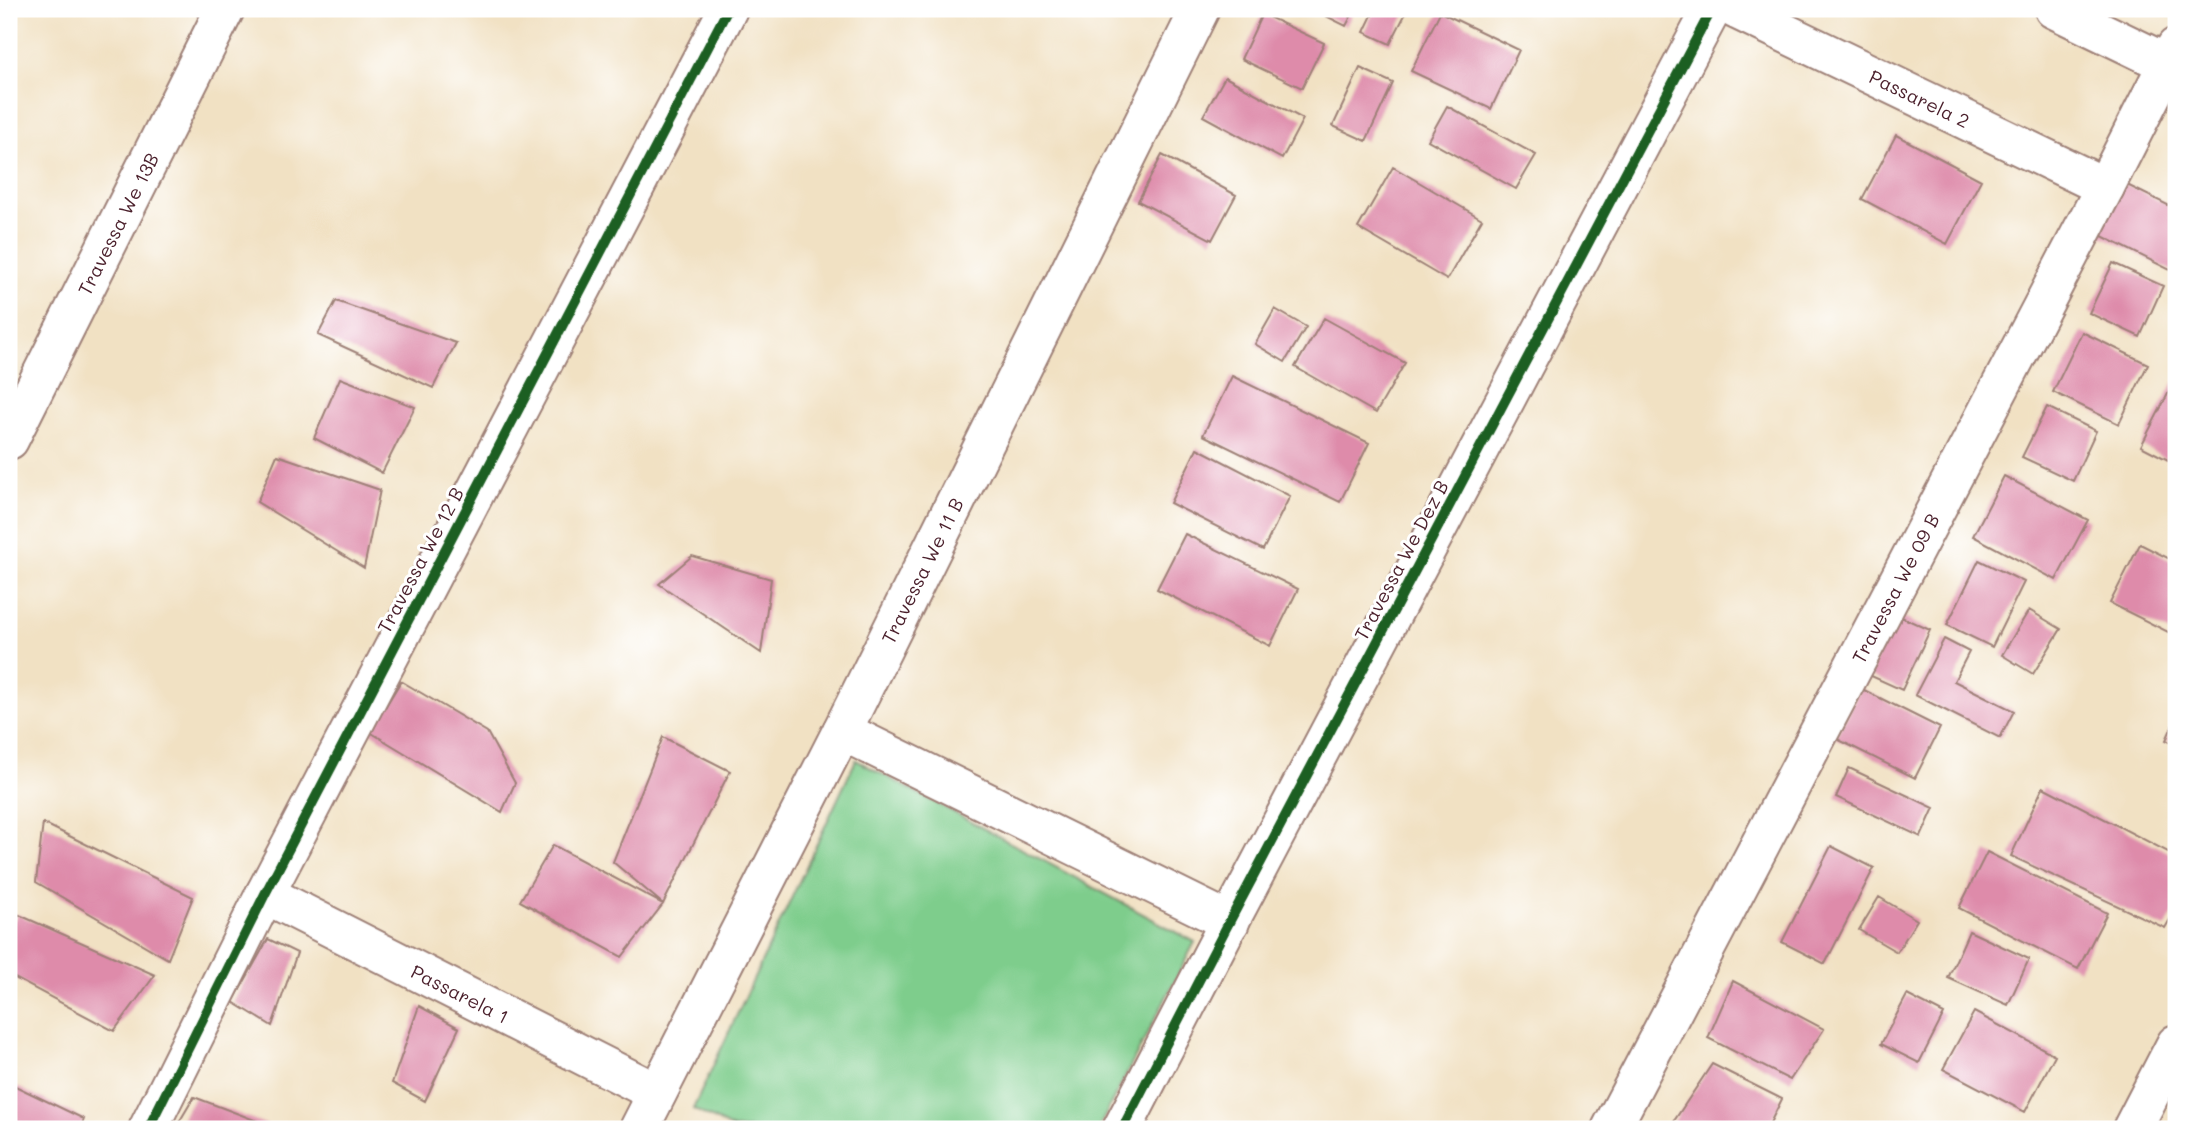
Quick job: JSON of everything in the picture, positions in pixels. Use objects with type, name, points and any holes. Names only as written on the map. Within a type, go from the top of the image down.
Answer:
[{"type":"street","name":"Travessa We 13B","points":[[9,440],[225,9]]},
{"type":"street","name":"Travessa We 12 B","points":[[148,1129],[265,894],[727,9]]},
{"type":"street","name":"Travessa We 11 B","points":[[639,1129],[842,731],[1200,9]]},
{"type":"street","name":"Travessa We Dez B","points":[[1122,1129],[1712,9]]},
{"type":"street","name":"Passarela 2","points":[[1735,9],[2105,187]]},
{"type":"street","points":[[2054,9],[2172,55]]},
{"type":"street","name":"Travessa We 09 B","points":[[1611,1129],[2172,55]]},
{"type":"street","points":[[842,731],[1230,922]]},
{"type":"street","name":"Passarela 1","points":[[265,894],[657,1093]]},
{"type":"street","points":[[2132,1129],[2176,1044]]},
{"type":"green space","points":[[856,760],[1195,942],[1098,1129],[733,1129],[693,1109]]},
{"type":"building","points":[[1312,9],[1355,9],[1346,26]]},
{"type":"building","points":[[1375,9],[1408,9],[1390,44],[1364,32]]},
{"type":"building","points":[[1440,12],[1519,50],[1491,109],[1411,71]]},
{"type":"building","points":[[1262,14],[1324,43],[1302,88],[1241,59]]},
{"type":"building","points":[[1360,68],[1393,83],[1366,141],[1333,126]]},
{"type":"building","points":[[1225,77],[1303,119],[1282,159],[1203,116]]},
{"type":"building","points":[[1447,106],[1536,155],[1516,189],[1428,140]]},
{"type":"building","points":[[1896,135],[1981,180],[1947,244],[1862,199]]},
{"type":"building","points":[[1162,155],[1236,195],[1212,240],[1138,201]]},
{"type":"building","points":[[1393,167],[1482,219],[1447,280],[1358,228]]},
{"type":"building","points":[[2121,182],[2176,209],[2176,273],[2096,233]]},
{"type":"building","points":[[2113,263],[2163,286],[2140,337],[2089,313]]},
{"type":"building","points":[[336,301],[456,343],[433,388],[318,335]]},
{"type":"building","points":[[1275,309],[1306,327],[1285,362],[1255,344]]},
{"type":"building","points":[[1324,318],[1405,363],[1376,413],[1295,367]]},
{"type":"building","points":[[2082,332],[2148,364],[2119,424],[2053,392]]},
{"type":"building","points":[[1232,376],[1369,443],[1340,502],[1203,435]]},
{"type":"building","points":[[340,378],[415,407],[382,473],[314,438]]},
{"type":"building","points":[[2174,382],[2176,383],[2176,464],[2141,446]]},
{"type":"building","points":[[2047,407],[2096,431],[2073,481],[2022,457]]},
{"type":"building","points":[[1197,448],[1290,496],[1263,550],[1170,503]]},
{"type":"building","points":[[277,455],[380,490],[364,568],[257,502]]},
{"type":"building","points":[[2004,476],[2088,520],[2056,580],[1973,536]]},
{"type":"building","points":[[1185,534],[1298,589],[1270,646],[1157,589]]},
{"type":"building","points":[[2140,544],[2176,562],[2176,636],[2110,603]]},
{"type":"building","points":[[692,556],[771,579],[761,653],[659,584]]},
{"type":"building","points":[[1979,560],[2024,582],[1992,647],[1947,625]]},
{"type":"building","points":[[2029,610],[2061,629],[2033,674],[2002,655]]},
{"type":"building","points":[[1897,615],[1930,630],[1902,690],[1869,675]]},
{"type":"building","points":[[1944,639],[1969,652],[1954,681],[2014,711],[2000,738],[1915,695]]},
{"type":"building","points":[[401,681],[487,732],[515,783],[502,812],[370,732]]},
{"type":"building","points":[[1860,688],[1940,728],[1915,778],[1835,738]]},
{"type":"building","points":[[2176,718],[2176,745],[2166,740]]},
{"type":"building","points":[[663,737],[730,771],[663,904],[613,862]]},
{"type":"building","points":[[1849,768],[1934,808],[1921,837],[1836,797]]},
{"type":"building","points":[[2043,787],[2176,856],[2176,909],[2165,928],[2011,856]]},
{"type":"building","points":[[43,823],[193,897],[168,959],[36,882]]},
{"type":"building","points":[[553,845],[663,904],[622,957],[520,901]]},
{"type":"building","points":[[1831,846],[1874,868],[1825,964],[1782,942]]},
{"type":"building","points":[[1987,852],[2107,913],[2078,969],[1959,908]]},
{"type":"building","points":[[1879,897],[1917,920],[1897,952],[1859,930]]},
{"type":"building","points":[[17,914],[155,975],[114,1031],[9,975],[9,930]]},
{"type":"building","points":[[1969,931],[2029,959],[2008,1005],[1948,978]]},
{"type":"building","points":[[268,939],[297,953],[272,1026],[233,1002]]},
{"type":"building","points":[[1733,981],[1824,1029],[1790,1080],[1708,1038]]},
{"type":"building","points":[[1907,995],[1944,1014],[1919,1063],[1881,1044]]},
{"type":"building","points":[[419,1006],[459,1028],[425,1101],[392,1083]]},
{"type":"building","points":[[1974,1012],[2055,1055],[2025,1112],[1943,1069]]},
{"type":"building","points":[[1712,1064],[1782,1099],[1767,1129],[1670,1127]]},
{"type":"building","points":[[9,1083],[84,1119],[80,1129],[9,1129]]},
{"type":"building","points":[[194,1097],[278,1129],[175,1129]]},
{"type":"cycle path","points":[[148,1129],[265,894],[728,9]]},
{"type":"cycle path","points":[[1122,1129],[1712,9]]}]
